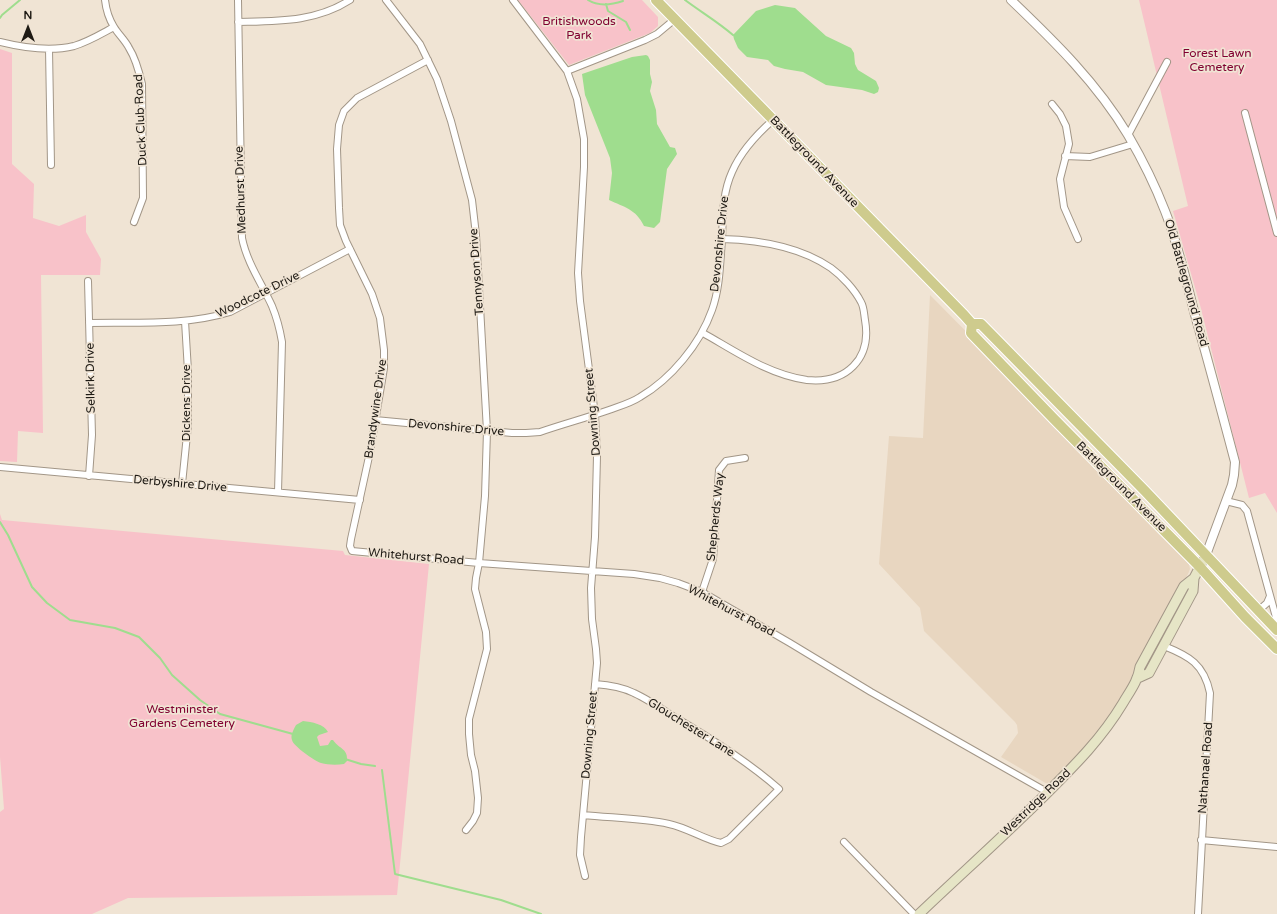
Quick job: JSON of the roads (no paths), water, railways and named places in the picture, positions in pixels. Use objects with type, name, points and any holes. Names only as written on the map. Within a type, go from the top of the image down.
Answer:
[{"type":"main road","name":"Battleground Avenue","points":[[656,0],[972,324],[981,324],[1078,422],[1277,630]]},
{"type":"main road","name":"Battleground Avenue","points":[[972,324],[971,333],[1200,567],[1245,617],[1277,649]]},
{"type":"main road","points":[[1045,410],[1052,408],[1056,409],[1068,421],[1078,422]]},
{"type":"main road","name":"Westridge Road","points":[[918,914],[1047,792],[1097,741],[1117,714],[1138,678],[1140,667],[1184,586],[1194,578],[1206,555]]},
{"type":"main road","name":"Westridge Road","points":[[1138,678],[1149,673],[1193,591],[1194,578]]},
{"type":"street","name":"Duck Club Road","points":[[105,0],[109,16],[114,27],[124,40],[133,56],[142,84],[143,198],[134,222]]},
{"type":"street","name":"Medhurst Drive","points":[[238,0],[241,228],[244,247],[277,318],[282,342],[278,492]]},
{"type":"street","points":[[238,22],[298,20],[326,12],[350,0]]},
{"type":"street","name":"Tennyson Drive","points":[[386,0],[420,44],[437,79],[451,121],[472,200],[476,235],[487,431],[485,496],[475,589],[486,632],[487,650],[469,719],[470,755],[475,771],[478,798],[477,812],[473,821],[466,830]]},
{"type":"street","name":"Downing Street","points":[[513,0],[567,71],[578,99],[584,139],[584,182],[578,273],[580,301],[595,415],[597,456],[595,537],[591,603],[596,650],[595,684],[580,855],[585,876]]},
{"type":"street","name":"Old Battleground Road","points":[[1011,0],[1054,41],[1084,74],[1111,109],[1145,165],[1165,211],[1179,256],[1235,462],[1234,475],[1226,501]]},
{"type":"street","points":[[567,71],[658,34],[675,19]]},
{"type":"street","points":[[0,42],[22,47],[49,49],[74,46],[114,27]]},
{"type":"street","points":[[49,49],[52,165]]},
{"type":"street","name":"Brandywine Drive","points":[[352,551],[350,546],[351,539],[370,452],[384,365],[384,350],[382,330],[368,282],[350,249],[339,218],[337,134],[341,118],[350,104],[357,98],[428,60]]},
{"type":"street","points":[[1128,135],[1166,62]]},
{"type":"street","points":[[1052,104],[1060,114],[1066,126],[1069,144],[1060,179],[1064,207],[1078,239]]},
{"type":"street","points":[[1245,113],[1277,233]]},
{"type":"street","name":"Devonshire Drive","points":[[375,420],[487,431],[526,433],[540,432],[595,415],[639,398],[654,388],[681,362],[703,333],[712,309],[716,291],[722,239],[722,209],[724,194],[731,172],[757,134],[773,120]]},
{"type":"street","points":[[1065,156],[1090,157],[1133,144]]},
{"type":"street","points":[[703,333],[767,368],[808,380],[825,380],[841,375],[858,362],[866,345],[866,328],[862,303],[849,285],[832,269],[812,257],[792,249],[765,242],[722,239]]},
{"type":"street","name":"Woodcote Drive","points":[[89,323],[185,321],[212,318],[230,312],[350,249]]},
{"type":"street","name":"Selkirk Drive","points":[[88,281],[92,435],[89,476]]},
{"type":"street","name":"Dickens Drive","points":[[182,484],[188,425],[188,371],[185,321]]},
{"type":"street","name":"Shepherds Way","points":[[702,592],[713,559],[719,470],[726,461],[745,458]]},
{"type":"street","name":"Derbyshire Drive","points":[[0,467],[360,500]]},
{"type":"street","points":[[1226,501],[1239,504],[1246,508],[1277,621]]},
{"type":"street","name":"Westridge Road","points":[[1206,555],[1226,501]]},
{"type":"street","name":"Whitehurst Road","points":[[352,551],[479,563],[592,570],[634,574],[678,582],[702,592],[871,692],[1047,792]]},
{"type":"street","points":[[1258,611],[1267,603],[1270,596]]},
{"type":"street","name":"Nathanael Road","points":[[1164,646],[1175,650],[1198,664],[1206,679],[1210,693],[1198,914]]},
{"type":"street","name":"Glouchester Lane","points":[[583,815],[668,824],[686,829],[711,841],[721,843],[729,839],[780,789],[756,769],[737,756],[634,693],[614,686],[595,684]]},
{"type":"street","points":[[1201,840],[1277,847]]},
{"type":"street","points":[[844,842],[914,914]]},
{"type":"waterway","points":[[0,18],[20,0]]},
{"type":"waterway","points":[[588,0],[596,4],[605,5],[623,1]]},
{"type":"waterway","points":[[685,0],[733,35]]},
{"type":"waterway","points":[[606,4],[608,11],[626,22],[630,30]]},
{"type":"waterway","points":[[0,522],[8,535],[32,587],[47,603],[70,620],[115,628],[139,637],[160,658],[172,675],[200,700],[220,714],[293,734]]},
{"type":"waterway","points":[[345,759],[361,764],[375,766]]},
{"type":"waterway","points":[[382,770],[395,874],[501,900],[541,914]]},
{"type":"park label","name":"Britishwoods Park","points":[[579,29]]},
{"type":"park label","name":"Forest Lawn Cemetery","points":[[1217,61]]},
{"type":"park label","name":"Westminster Gardens Cemetery","points":[[182,717]]}]
